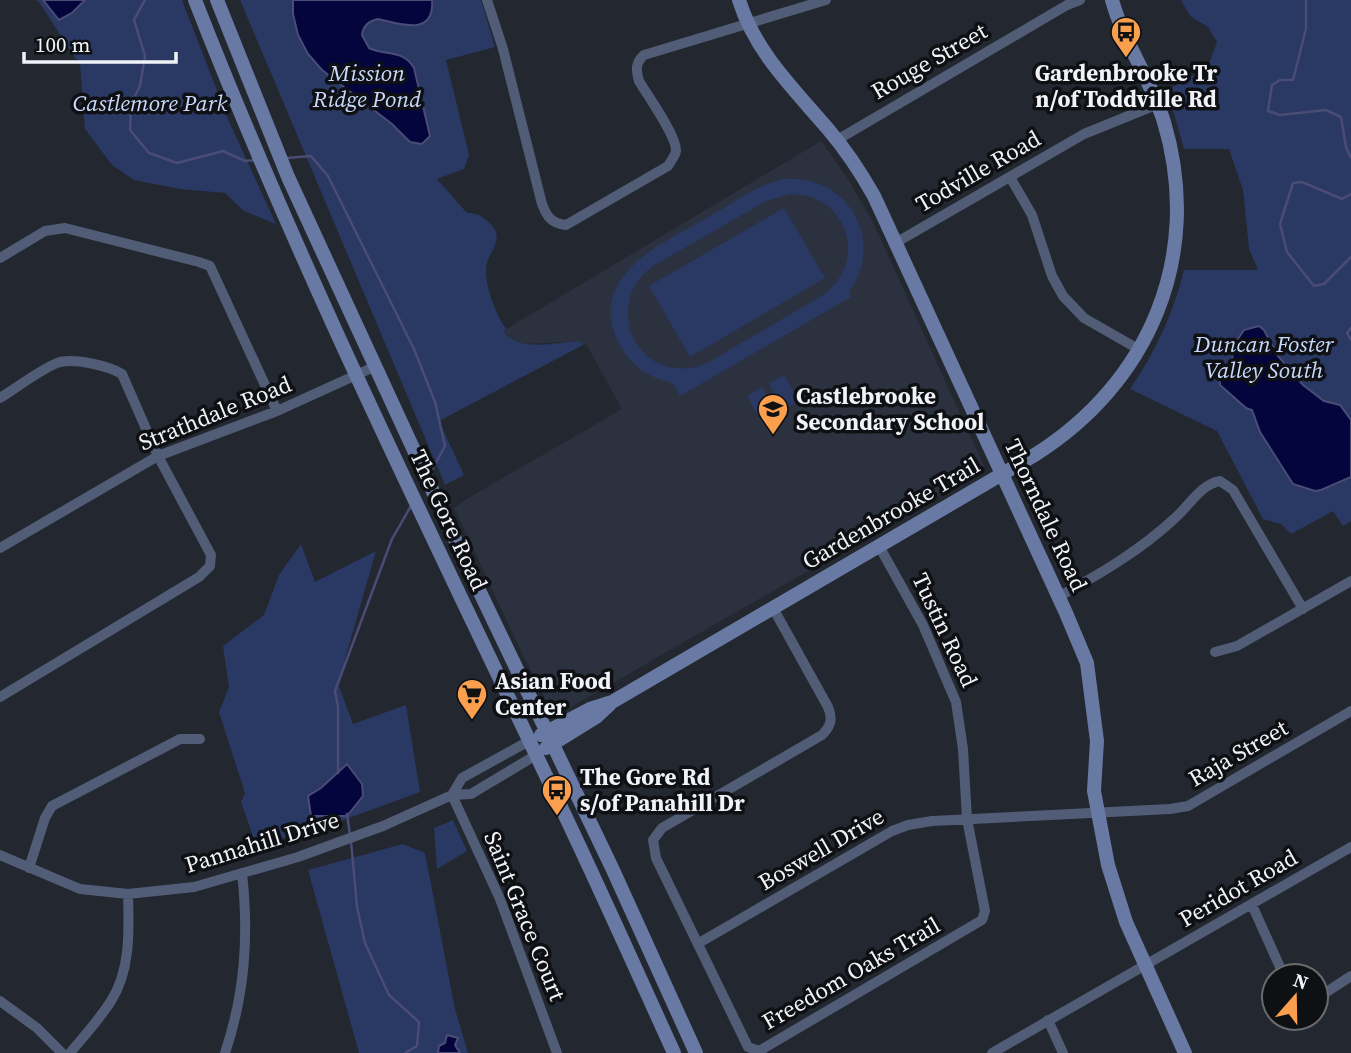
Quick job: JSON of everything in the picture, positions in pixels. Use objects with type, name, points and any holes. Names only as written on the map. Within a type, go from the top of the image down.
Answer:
[{"type":"main road","name":"The Gore Road","points":[[195,0],[249,135],[357,375],[674,1053]]},
{"type":"main road","name":"The Gore Road","points":[[217,0],[288,177],[696,1053]]},
{"type":"main road","name":"Thorndale Road","points":[[738,0],[749,24],[781,75],[837,140],[865,180],[897,242],[1059,597],[1087,663],[1097,741],[1094,792],[1108,865],[1126,922],[1185,1053]]},
{"type":"main road","name":"Gardenbrooke Trail","points":[[550,738],[596,718],[612,702],[1044,449],[1080,423],[1117,382],[1140,350],[1158,311],[1176,236],[1175,176],[1170,143],[1158,104],[1112,0]]},
{"type":"main road","points":[[529,741],[550,738]]},
{"type":"main road","points":[[536,755],[550,738]]},
{"type":"main road","points":[[614,921],[633,913]]},
{"type":"street","points":[[487,0],[503,49],[542,204],[547,216],[557,224],[566,225],[668,166],[673,158],[676,151],[673,138],[639,81],[636,70],[644,55],[826,0]]},
{"type":"street","name":"Rouge Street","points":[[837,140],[1066,5],[1080,0]]},
{"type":"street","name":"Todville Road","points":[[897,242],[1084,134],[1158,104]]},
{"type":"street","points":[[1010,177],[1032,215],[1052,276],[1063,296],[1084,318],[1140,350]]},
{"type":"street","points":[[0,258],[45,231],[65,228],[200,261],[210,266],[277,411]]},
{"type":"street","points":[[0,398],[58,362],[70,361],[111,368],[122,374],[158,456],[211,555],[210,566],[199,577],[0,696]]},
{"type":"street","name":"Strathdale Road","points":[[0,548],[158,456],[277,411],[376,366]]},
{"type":"street","points":[[1059,597],[1133,552],[1177,517],[1205,486],[1220,481],[1233,490],[1303,609]]},
{"type":"street","name":"Tustin Road","points":[[879,546],[923,625],[957,702],[967,819]]},
{"type":"street","points":[[1215,652],[1237,646],[1351,581]]},
{"type":"street","name":"Freedom Oaks Trail","points":[[774,608],[828,707],[831,722],[822,735],[656,834],[653,848],[748,1047],[759,1051],[982,920],[985,911],[967,819]]},
{"type":"street","name":"Raja Street","points":[[1097,812],[1188,806],[1351,711]]},
{"type":"street","points":[[29,868],[45,818],[52,806],[180,739],[200,739]]},
{"type":"street","name":"Pannahill Drive","points":[[452,795],[462,778],[529,741]]},
{"type":"street","name":"Pannahill Drive","points":[[0,855],[80,889],[128,894],[194,887],[298,857],[383,826],[452,795],[471,794],[536,755]]},
{"type":"street","name":"Saint Grace Court","points":[[452,795],[500,899],[556,1053]]},
{"type":"street","name":"Boswell Drive","points":[[699,943],[892,831],[908,825],[932,821],[1097,812]]},
{"type":"street","name":"Peridot Road","points":[[992,1053],[1351,847]]},
{"type":"street","points":[[225,1053],[233,1028],[246,959],[242,873]]},
{"type":"street","points":[[70,1053],[113,999],[125,966],[129,931],[128,894]]},
{"type":"street","points":[[1252,905],[1278,962]]},
{"type":"street","points":[[1330,990],[1351,976]]},
{"type":"street","points":[[0,1001],[37,1028],[62,1053]]},
{"type":"street","points":[[1048,1020],[1063,1053]]},
{"type":"shaded area","points":[[43,0],[85,0],[72,13],[59,20]]},
{"type":"shaded area","points":[[293,0],[432,0],[431,12],[422,24],[405,25],[378,19],[367,24],[362,35],[369,48],[399,55],[414,68],[430,136],[422,144],[410,142],[392,124],[322,70],[308,54],[298,35]]},
{"type":"shaded area","name":"Castlebrooke Secondary School","points":[[821,141],[871,218],[984,470],[571,707],[563,709],[548,705],[454,508],[622,409],[586,344],[583,345],[580,341],[526,344],[513,341],[503,331]]},
{"type":"shaded area","points":[[1259,326],[1264,330],[1277,355],[1303,385],[1324,401],[1340,405],[1351,420],[1351,477],[1315,491],[1293,484],[1260,432],[1252,410],[1246,408],[1220,385],[1220,377],[1231,366],[1229,363],[1233,360],[1239,337],[1244,330]]},
{"type":"shaded area","points":[[347,764],[362,784],[363,796],[347,816],[311,816],[308,796]]},
{"type":"shaded area","points":[[447,1035],[458,1038],[455,1045],[460,1053],[438,1053],[439,1046],[445,1043]]},
{"type":"green space","name":"Castlemore Park","points":[[35,0],[182,0],[228,119],[276,224],[244,211],[225,193],[180,189],[134,180],[112,165],[85,129],[80,65],[39,2]]},
{"type":"green space","name":"Mission Ridge Pond","points":[[240,0],[481,0],[495,47],[446,60],[469,155],[464,169],[437,179],[467,213],[482,217],[494,228],[497,240],[487,264],[486,278],[492,301],[506,329],[503,331],[510,338],[528,344],[580,341],[583,345],[439,421],[464,475],[445,485]]},
{"type":"green space","name":"Duncan Foster Valley South","points":[[1181,0],[1351,0],[1351,521],[1343,526],[1333,511],[1291,534],[1281,524],[1263,519],[1217,431],[1130,389],[1163,332],[1184,270],[1258,270],[1249,249],[1243,190],[1229,149],[1184,149],[1167,90],[1208,67],[1217,42],[1208,27],[1190,16]]},
{"type":"green space","points":[[784,179],[807,180],[826,187],[842,199],[854,214],[862,232],[863,252],[859,272],[849,292],[851,297],[680,396],[672,384],[644,372],[625,353],[618,342],[611,318],[613,296],[622,278],[636,262],[654,249],[747,194]],"holes":[[[790,194],[810,197],[826,205],[838,218],[846,233],[848,249],[845,266],[837,282],[822,296],[718,357],[690,368],[669,367],[652,360],[639,348],[631,332],[628,315],[630,297],[638,280],[653,266],[766,201]]]},
{"type":"green space","points":[[784,208],[825,278],[690,357],[649,286]]},
{"type":"green space","points":[[784,375],[799,401],[784,410],[769,384]]},
{"type":"green space","points":[[762,387],[777,414],[762,423],[747,396]]},
{"type":"green space","points":[[301,544],[315,582],[376,551],[338,684],[353,724],[406,705],[420,792],[319,829],[256,845],[241,802],[245,793],[219,712],[229,687],[223,646],[264,615],[279,575]]},
{"type":"green space","points":[[453,820],[467,851],[437,869],[434,828]]},
{"type":"green space","points":[[403,844],[425,853],[455,1009],[468,1053],[359,1053],[308,870]]},
{"type":"waterway","points":[[145,0],[134,20],[145,56],[140,86],[131,104],[130,130],[149,153],[177,163],[223,151],[245,161],[256,160]]},
{"type":"waterway","points":[[1306,0],[1306,29],[1293,80],[1280,80],[1272,85],[1268,111],[1280,115],[1326,110],[1341,117],[1346,147],[1351,158]]},
{"type":"waterway","points":[[287,158],[311,156],[328,176],[414,349],[435,402],[445,446],[431,472]]},
{"type":"waterway","points":[[1351,194],[1342,199],[1302,182],[1293,183],[1280,224],[1287,252],[1314,286],[1324,284],[1351,257]]},
{"type":"waterway","points":[[1351,328],[1347,333],[1351,340]]},
{"type":"waterway","points":[[338,773],[338,707],[335,691],[392,539],[411,506]]},
{"type":"waterway","points":[[347,814],[350,835]]},
{"type":"waterway","points":[[351,841],[357,907],[365,943],[389,995],[419,1022],[417,1046],[405,1053]]},
{"type":"place","name":"Gardenbrooke Tr n/of Toddville Rd","points":[[1126,59]]},
{"type":"place","name":"Castlebrooke Secondary School","points":[[773,436]]},
{"type":"place","name":"Asian Food Center","points":[[472,721]]},
{"type":"place","name":"The Gore Rd s/of Panahill Dr","points":[[557,817]]}]
